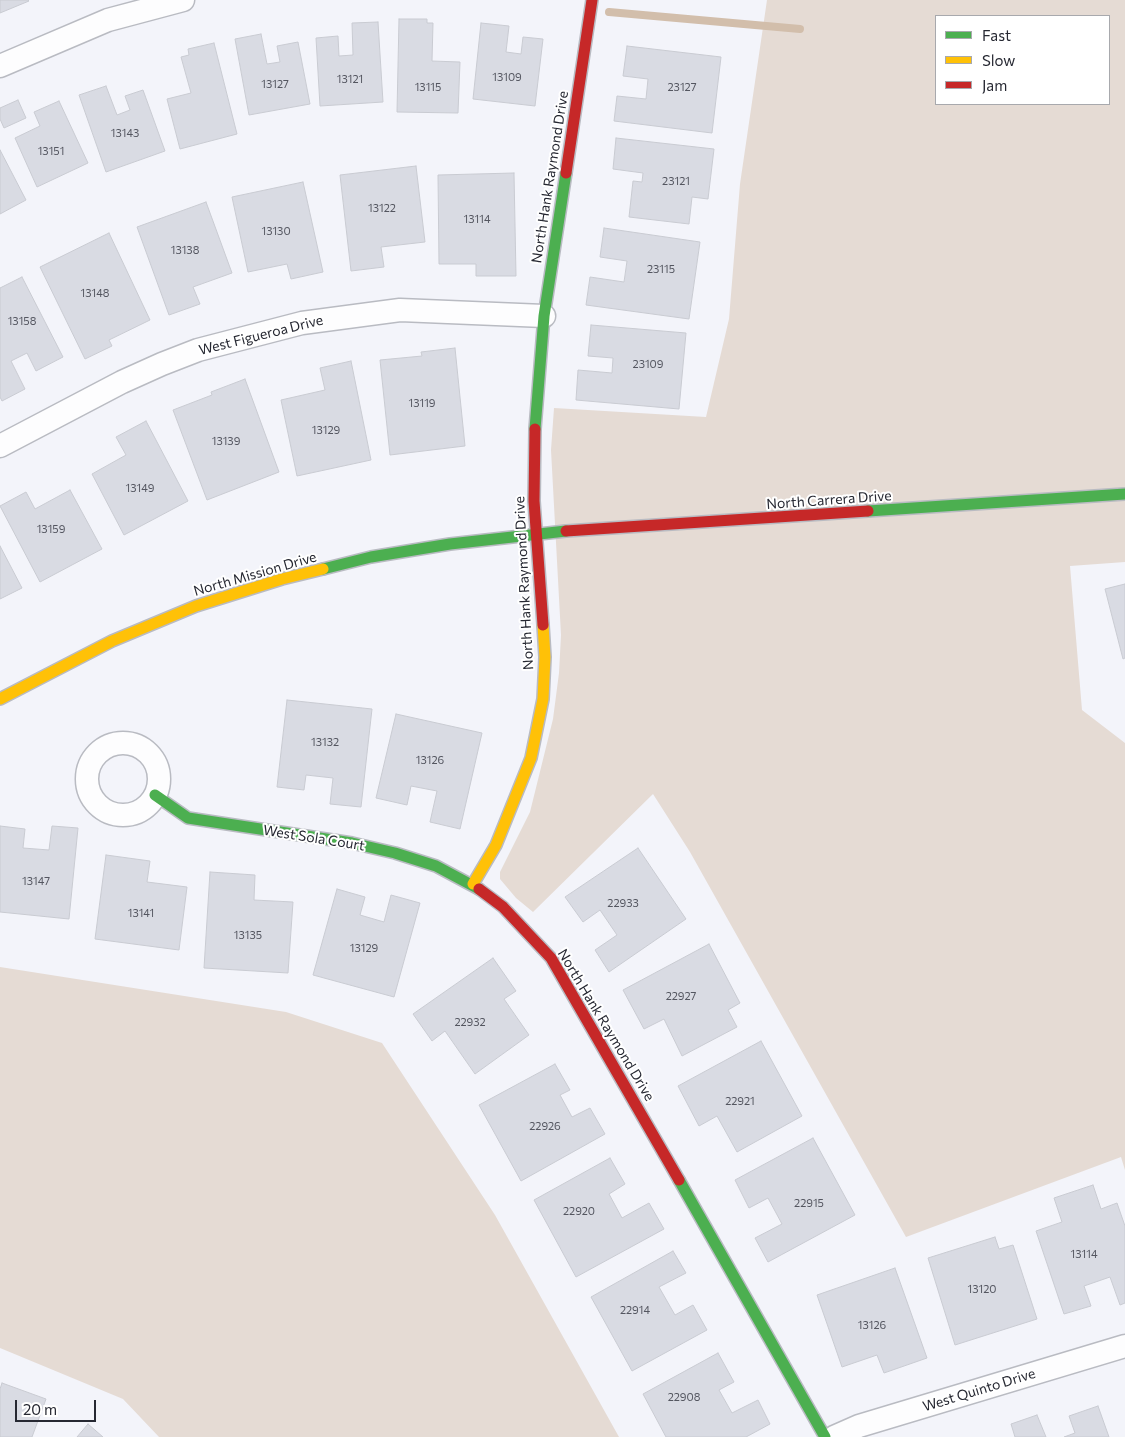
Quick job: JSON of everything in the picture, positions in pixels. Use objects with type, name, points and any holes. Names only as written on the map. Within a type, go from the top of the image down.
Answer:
[{"type":"street","points":[[0,66],[108,20],[183,0]]},
{"type":"street","name":"North Hank Raymond Drive","points":[[592,0],[544,316],[534,441],[536,533],[545,657],[543,699],[531,758],[518,794],[496,845],[473,884],[523,926],[551,958],[825,1437]]},
{"type":"street","name":"West Figueroa Drive","points":[[0,446],[122,382],[162,364],[198,350],[302,323],[400,310],[544,316]]},
{"type":"street","name":"North Carrera Drive","points":[[536,533],[1125,494]]},
{"type":"street","name":"North Mission Drive","points":[[0,699],[54,669],[112,641],[196,606],[282,579],[371,557],[536,533]]},
{"type":"street","name":"West Sola Court","points":[[155,795],[188,818],[352,843],[395,853],[436,866],[473,884]]},
{"type":"street","name":"West Quinto Drive","points":[[834,1437],[859,1426],[1125,1346]]},
{"type":"shaded area","points":[[767,0],[1125,0],[1125,562],[1070,566],[1082,710],[1125,743],[1125,1170],[1121,1157],[906,1237],[690,852],[653,794],[533,912],[516,898],[500,879],[500,872],[530,812],[553,719],[559,673],[561,635],[551,450],[554,408],[706,417],[729,319],[740,184]]},
{"type":"shaded area","points":[[0,967],[286,1012],[382,1043],[495,1215],[619,1437],[159,1437],[123,1399],[0,1348]]},
{"type":"building","points":[[0,0],[28,0],[29,1],[0,13]]},
{"type":"building","points":[[399,19],[427,19],[427,23],[433,23],[432,61],[460,62],[458,113],[397,112]]},
{"type":"building","points":[[378,22],[383,102],[320,106],[316,38],[338,36],[339,56],[353,55],[352,23]]},
{"type":"building","points":[[481,23],[509,26],[506,52],[521,54],[523,37],[543,39],[535,106],[473,99]]},
{"type":"building","points":[[261,34],[267,64],[280,62],[277,46],[298,42],[310,104],[249,115],[235,39]]},
{"type":"building","points":[[214,43],[237,134],[180,149],[167,99],[191,93],[181,57],[189,55],[188,49]]},
{"type":"building","points":[[627,46],[721,57],[712,133],[614,121],[617,96],[646,99],[648,79],[623,76]]},
{"type":"building","points":[[106,86],[117,115],[130,110],[125,96],[143,90],[165,151],[106,172],[79,95]]},
{"type":"building","points":[[18,100],[26,118],[4,128],[0,119],[0,108]]},
{"type":"building","points":[[59,101],[88,163],[37,187],[15,138],[40,126],[34,112]]},
{"type":"building","points":[[616,138],[714,149],[708,199],[692,197],[689,224],[629,217],[633,181],[642,182],[643,173],[613,169]]},
{"type":"building","points":[[0,150],[26,200],[0,214]]},
{"type":"building","points":[[416,166],[425,242],[381,247],[384,267],[351,271],[340,175]]},
{"type":"building","points":[[514,173],[516,276],[476,276],[476,264],[439,264],[438,175]]},
{"type":"building","points":[[303,182],[323,272],[291,279],[287,264],[248,272],[232,197]]},
{"type":"building","points":[[206,202],[232,273],[193,287],[200,304],[169,315],[137,227]]},
{"type":"building","points":[[604,228],[700,242],[689,319],[586,305],[590,277],[624,282],[627,261],[600,257]]},
{"type":"building","points":[[109,233],[150,320],[109,340],[112,346],[85,359],[40,267]]},
{"type":"building","points":[[22,277],[63,357],[36,371],[27,353],[11,361],[25,389],[2,401],[0,397],[0,288]]},
{"type":"building","points":[[591,325],[686,333],[679,409],[576,400],[578,370],[612,373],[613,358],[588,356]]},
{"type":"building","points":[[455,348],[465,446],[390,455],[380,360],[422,356],[421,352]]},
{"type":"building","points":[[351,361],[371,460],[297,476],[281,400],[325,390],[320,368]]},
{"type":"building","points":[[245,379],[279,472],[207,500],[173,410],[212,395],[211,392]]},
{"type":"building","points":[[146,421],[188,501],[124,535],[92,474],[126,455],[116,437]]},
{"type":"building","points":[[70,490],[102,549],[40,582],[0,506],[26,492],[35,509]]},
{"type":"building","points":[[0,546],[22,588],[0,599]]},
{"type":"building","points":[[1125,584],[1125,658],[1123,659],[1105,589]]},
{"type":"building","points":[[287,700],[372,709],[361,807],[330,804],[333,778],[306,775],[304,790],[277,787]]},
{"type":"building","points":[[396,714],[482,733],[460,829],[430,822],[437,791],[411,786],[407,805],[376,798]]},
{"type":"building","points":[[0,826],[25,829],[23,848],[49,850],[52,826],[78,828],[69,919],[0,912]]},
{"type":"building","points":[[638,848],[686,919],[609,972],[595,950],[617,935],[600,910],[583,922],[565,897]]},
{"type":"building","points":[[106,855],[150,861],[147,882],[187,887],[179,950],[95,939]]},
{"type":"building","points":[[210,872],[255,875],[254,900],[293,902],[288,973],[204,968]]},
{"type":"building","points":[[337,889],[365,897],[360,915],[384,922],[391,895],[420,903],[394,997],[313,975]]},
{"type":"building","points":[[709,944],[740,1003],[728,1010],[737,1027],[682,1056],[664,1019],[644,1029],[623,990]]},
{"type":"building","points":[[493,958],[516,991],[504,999],[529,1035],[475,1074],[445,1031],[432,1041],[413,1014]]},
{"type":"building","points":[[761,1041],[802,1116],[737,1152],[717,1116],[699,1126],[678,1086]]},
{"type":"building","points":[[555,1064],[570,1090],[560,1095],[572,1117],[590,1108],[605,1134],[521,1181],[479,1105]]},
{"type":"building","points":[[813,1138],[855,1215],[768,1262],[755,1238],[782,1224],[768,1198],[749,1208],[735,1180]]},
{"type":"building","points":[[610,1158],[625,1184],[609,1194],[622,1218],[649,1203],[664,1229],[576,1277],[534,1200]]},
{"type":"building","points":[[1093,1185],[1101,1209],[1117,1203],[1125,1226],[1125,1303],[1120,1305],[1110,1277],[1084,1286],[1091,1306],[1064,1314],[1036,1231],[1062,1222],[1054,1198]]},
{"type":"building","points":[[995,1237],[999,1249],[1013,1245],[1037,1319],[955,1345],[928,1258]]},
{"type":"building","points":[[673,1251],[686,1273],[659,1287],[675,1315],[693,1305],[707,1330],[632,1371],[591,1297]]},
{"type":"building","points":[[895,1268],[927,1358],[884,1373],[877,1355],[842,1367],[817,1295]]},
{"type":"building","points":[[718,1353],[734,1382],[719,1390],[732,1413],[758,1400],[770,1424],[746,1437],[666,1437],[643,1394]]},
{"type":"building","points":[[2,1383],[46,1399],[32,1437],[0,1437],[0,1389]]},
{"type":"building","points":[[1098,1406],[1109,1437],[1064,1437],[1075,1433],[1069,1416]]},
{"type":"building","points":[[1037,1415],[1046,1437],[1015,1437],[1011,1424]]},
{"type":"building","points":[[88,1424],[103,1437],[77,1437]]},
{"type":"waterway","points":[[609,12],[800,29]]},
{"type":"traffic: fast","points":[[535,429],[544,316],[566,173]]},
{"type":"traffic: fast","points":[[868,511],[1125,494]]},
{"type":"traffic: fast","points":[[323,569],[371,557],[450,544],[566,531]]},
{"type":"traffic: fast","points":[[155,795],[188,818],[352,843],[395,853],[436,866],[479,889]]},
{"type":"traffic: fast","points":[[679,1180],[825,1437]]},
{"type":"traffic: slow","points":[[0,699],[112,641],[196,606],[282,579],[323,569]]},
{"type":"traffic: slow","points":[[473,884],[496,845],[531,758],[543,699],[545,657],[543,625]]},
{"type":"traffic: jam","points":[[566,173],[592,0]]},
{"type":"traffic: jam","points":[[535,429],[534,501],[543,625]]},
{"type":"traffic: jam","points":[[566,531],[868,511]]},
{"type":"traffic: jam","points":[[479,889],[503,907],[551,958],[679,1180]]}]
